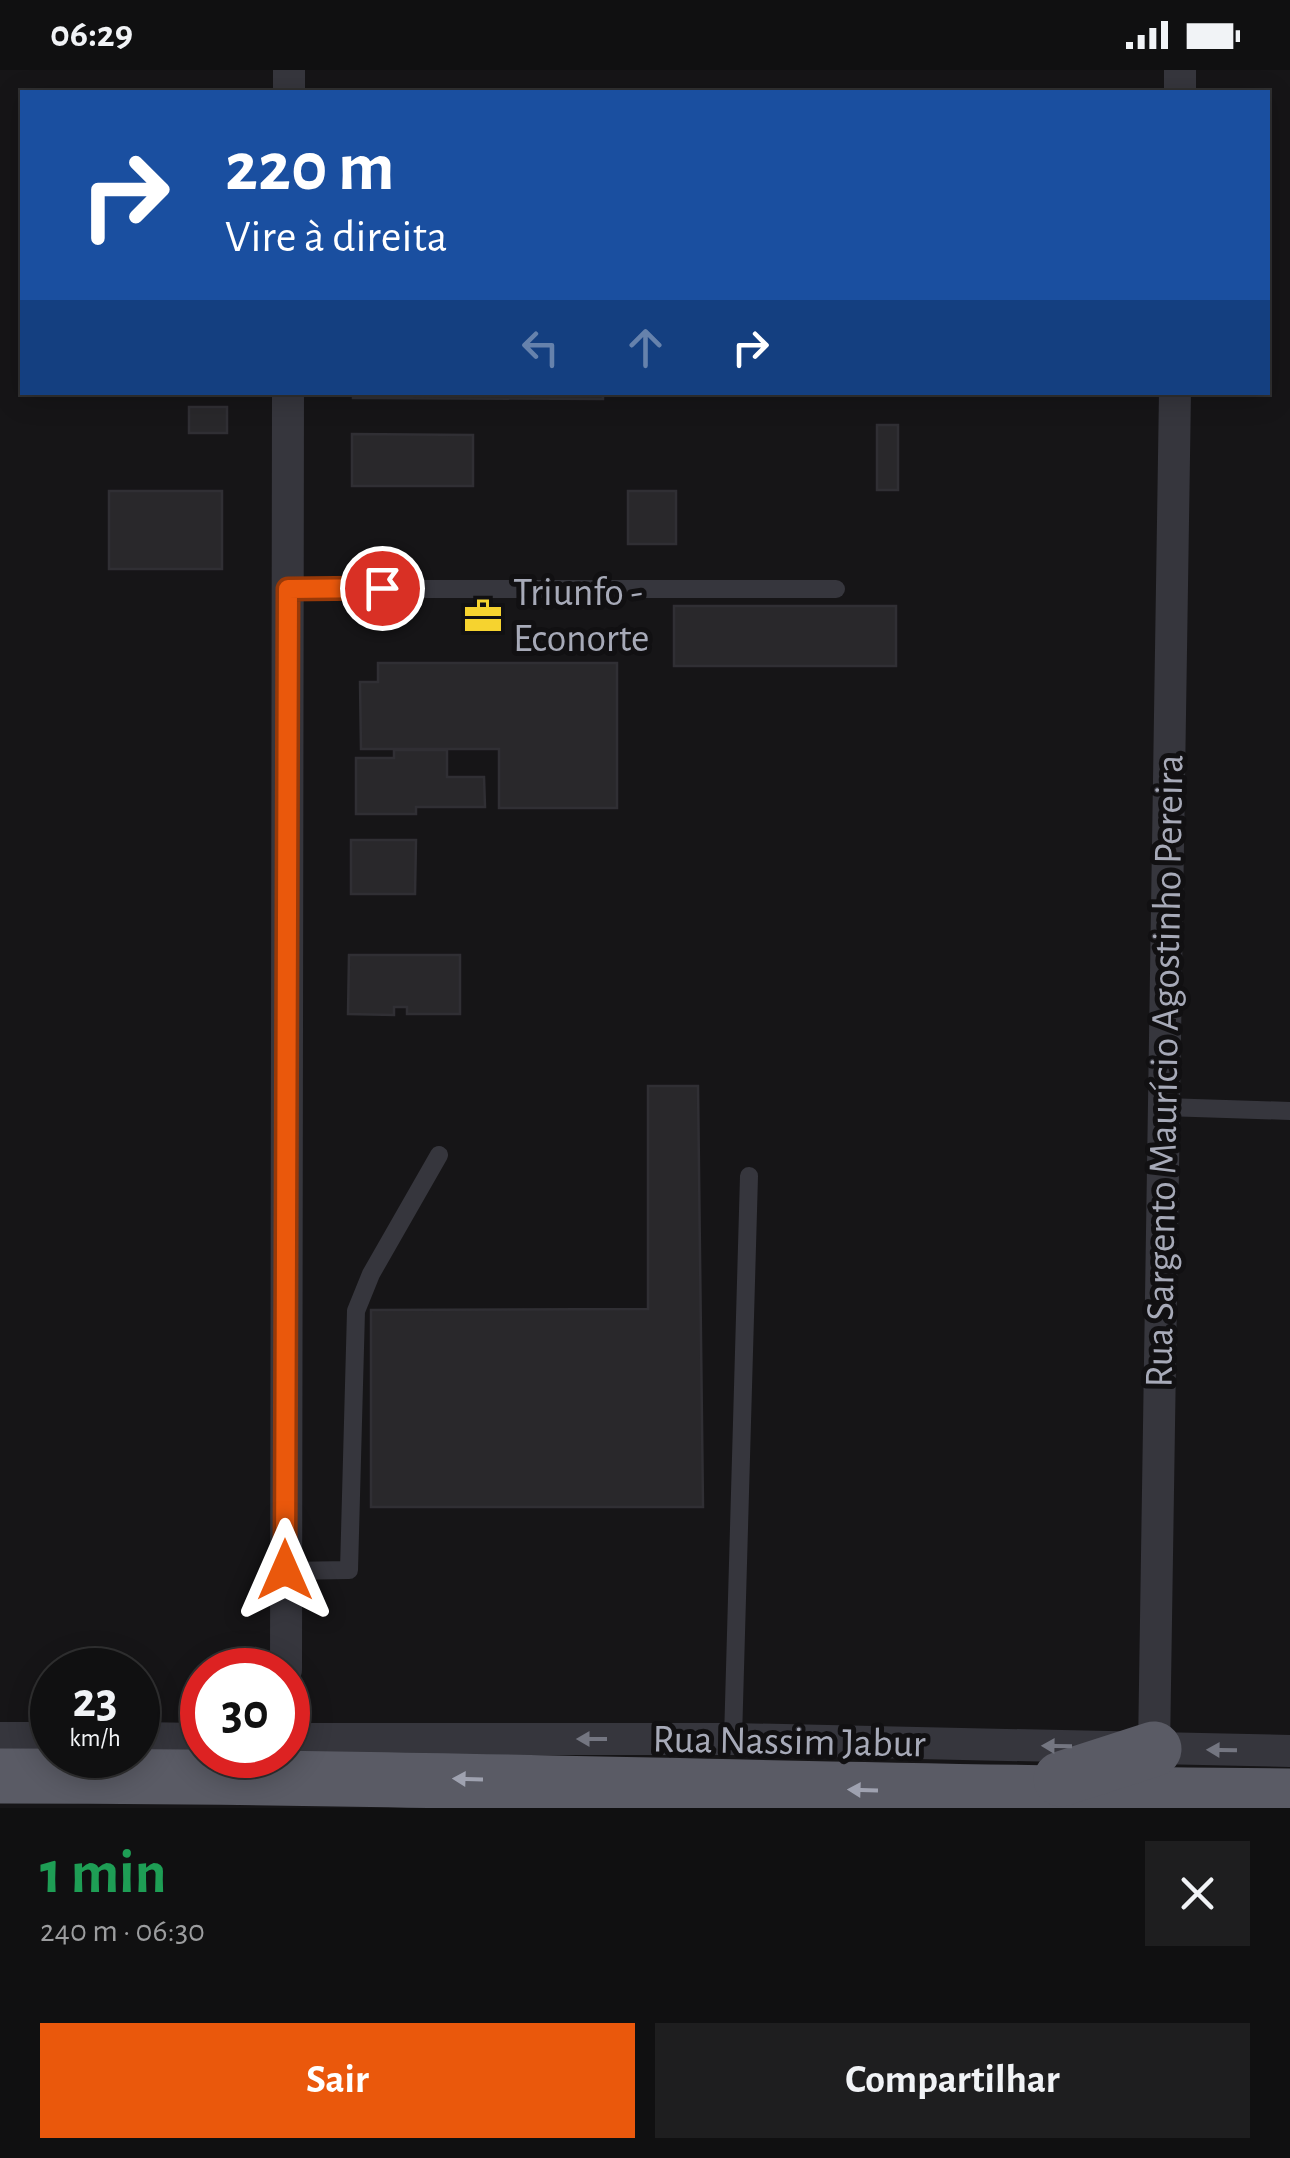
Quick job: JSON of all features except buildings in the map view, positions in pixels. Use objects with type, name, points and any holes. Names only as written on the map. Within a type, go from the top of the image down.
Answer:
[{"type":"highway","points":[[995,1794],[1096,1771],[1154,1748]]},
{"type":"highway","points":[[0,1776],[357,1776],[995,1794],[1290,1796]]},
{"type":"street","points":[[286,1648],[288,395]]},
{"type":"street","name":"Rua Sargento Maurício Agostinho Pereira","points":[[1154,1748],[1175,395]]},
{"type":"street","points":[[0,1738],[30,1738]]},
{"type":"street","name":"Rua Nassim Jabur","points":[[310,1739],[733,1739],[1290,1750]]},
{"type":"lane","points":[[288,589],[836,589]]},
{"type":"lane","points":[[1164,1107],[1290,1110]]},
{"type":"lane","points":[[285,1570],[350,1570],[356,1311],[371,1274],[439,1155]]},
{"type":"lane","points":[[733,1739],[749,1176]]},
{"type":"place","name":"Triunfo - Econorte","points":[[483,616]]},
{"type":"route","points":[[285,1570],[288,589],[382,588]]}]
